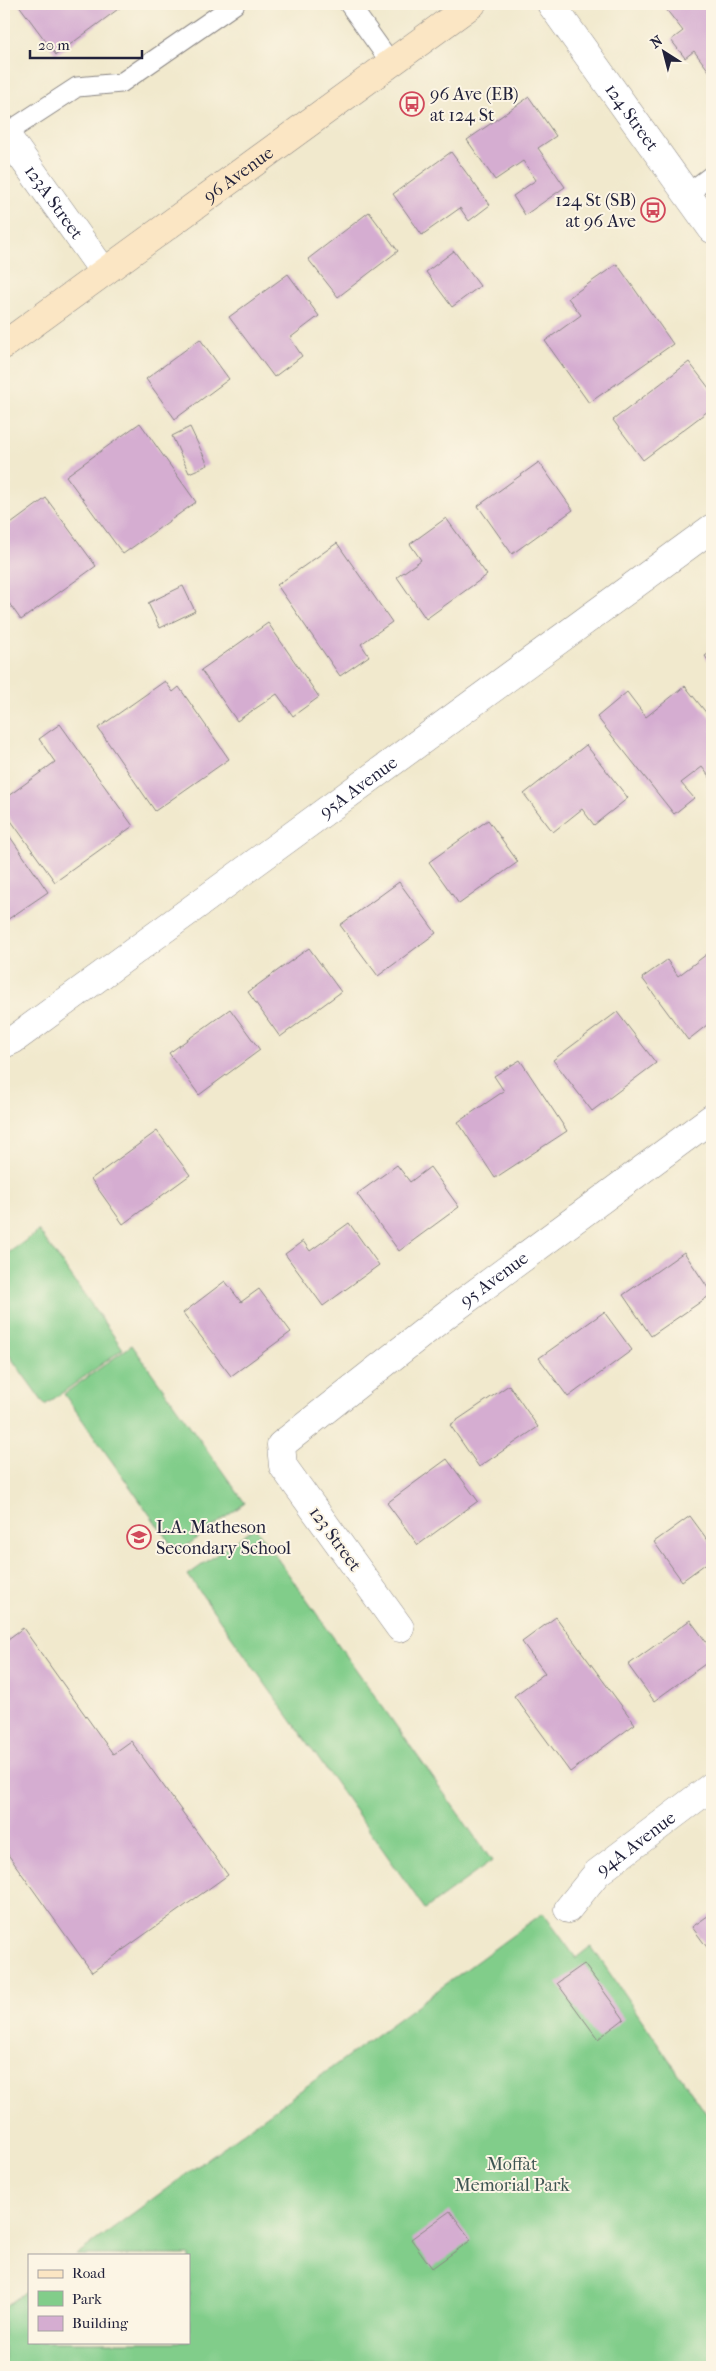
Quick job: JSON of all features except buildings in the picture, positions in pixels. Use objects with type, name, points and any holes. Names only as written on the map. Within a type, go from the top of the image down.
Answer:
[{"type":"main road","name":"96 Avenue","points":[[4,345],[472,4]]},
{"type":"street","name":"124 Street","points":[[551,4],[712,229]]},
{"type":"street","name":"123A Street","points":[[5,133],[104,272]]},
{"type":"street","name":"95A Avenue","points":[[4,1044],[21,1034],[712,528]]},
{"type":"street","name":"95 Avenue","points":[[281,1445],[447,1314],[712,1118]]},
{"type":"street","name":"123 Street","points":[[281,1445],[283,1466],[400,1628]]},
{"type":"street","name":"94A Avenue","points":[[568,1908],[597,1873],[712,1786]]},
{"type":"lane","points":[[5,133],[77,87],[121,83],[235,4]]},
{"type":"lane","points":[[349,4],[391,63]]},
{"type":"lane","points":[[687,194],[712,175]]},
{"type":"green space","points":[[39,1231],[123,1349],[45,1405],[4,1348],[4,1256]]},
{"type":"green space","points":[[132,1345],[245,1503],[177,1553],[64,1394]]},
{"type":"green space","points":[[255,1527],[492,1861],[425,1909],[188,1575]]},
{"type":"green space","name":"Moffat Memorial Park","points":[[543,1913],[576,1958],[591,1946],[712,2122],[712,2367],[4,2367],[4,2308],[28,2290],[28,2344],[190,2344],[190,2254],[77,2254]]},
{"type":"place","name":"96 Ave (EB) at 124 St","points":[[412,104]]},
{"type":"place","name":"124 St (SB) at 96 Ave","points":[[653,210]]},
{"type":"place","name":"L.A. Matheson Secondary School","points":[[139,1537]]}]
